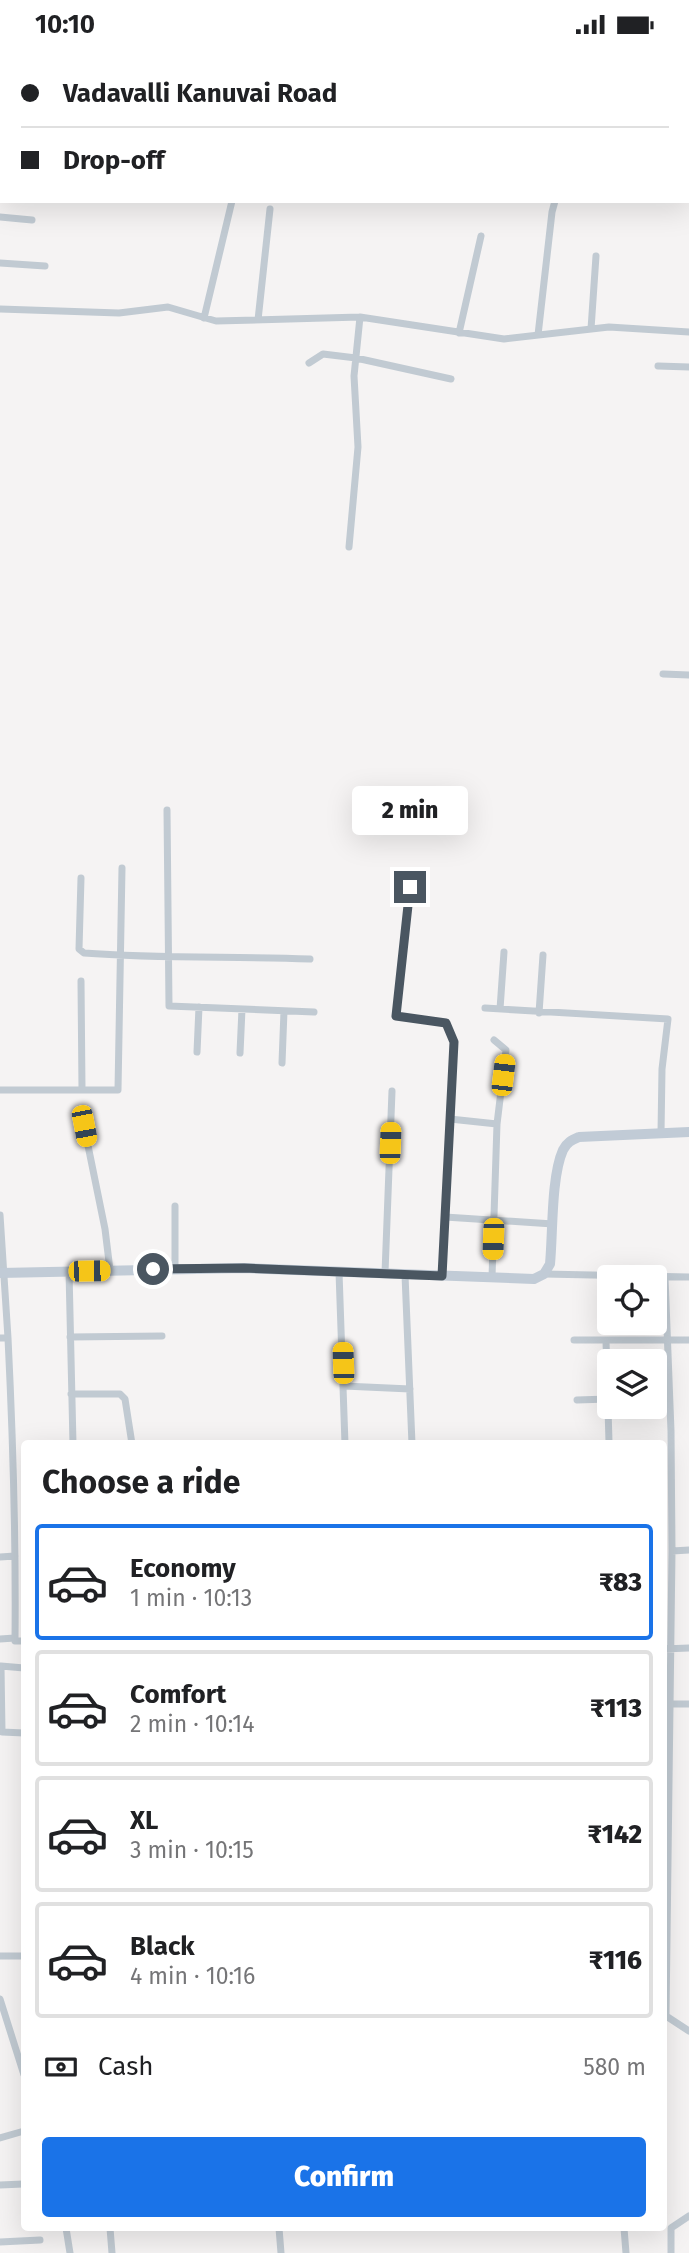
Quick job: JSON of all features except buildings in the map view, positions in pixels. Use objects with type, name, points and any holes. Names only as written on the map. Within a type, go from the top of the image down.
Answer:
[{"type":"street","points":[[204,318],[232,203]]},
{"type":"street","points":[[538,335],[554,203]]},
{"type":"street","points":[[258,320],[270,209]]},
{"type":"street","points":[[0,216],[32,220]]},
{"type":"street","points":[[459,333],[481,236]]},
{"type":"street","points":[[591,329],[596,256]]},
{"type":"street","points":[[0,263],[45,266]]},
{"type":"street","points":[[0,309],[119,313],[168,307],[216,321],[360,317],[504,339],[609,327],[689,332]]},
{"type":"street","points":[[349,547],[358,447],[354,376],[360,317]]},
{"type":"street","points":[[309,363],[323,355],[356,358],[451,379]]},
{"type":"street","points":[[658,366],[689,367]]},
{"type":"street","points":[[663,674],[689,675]]},
{"type":"street","points":[[167,810],[169,1006],[314,1012]]},
{"type":"street","points":[[0,1090],[118,1090],[122,867]]},
{"type":"street","points":[[81,878],[79,949],[84,953],[310,959]]},
{"type":"street","points":[[410,887],[396,1016],[446,1023],[454,1042],[442,1276]]},
{"type":"street","points":[[500,1009],[504,953]]},
{"type":"street","points":[[539,1013],[543,954]]},
{"type":"street","points":[[81,981],[82,1089]]},
{"type":"street","points":[[197,1052],[199,1007]]},
{"type":"street","points":[[485,1008],[668,1019],[662,1069],[661,1133]]},
{"type":"street","points":[[240,1053],[242,1009]]},
{"type":"street","points":[[282,1063],[284,1011]]},
{"type":"street","points":[[492,1277],[497,1124],[506,1050],[494,1040]]},
{"type":"street","points":[[385,1273],[392,1091]]},
{"type":"street","points":[[450,1119],[497,1124]]},
{"type":"street","points":[[84,1126],[105,1229],[110,1270]]},
{"type":"street","points":[[544,1274],[551,1264],[557,1172],[563,1149],[570,1140],[579,1137],[689,1132]]},
{"type":"street","points":[[175,1206],[175,1269]]},
{"type":"street","points":[[0,1215],[4,1338],[10,1391],[15,1641],[21,1641]]},
{"type":"street","points":[[445,1217],[553,1224]]},
{"type":"street","points":[[2,1273],[244,1268],[534,1279],[544,1274],[597,1275]]},
{"type":"street","points":[[69,1271],[73,1440]]},
{"type":"street","points":[[339,1272],[345,1440]]},
{"type":"street","points":[[405,1275],[412,1440]]},
{"type":"street","points":[[667,1277],[689,1277]]},
{"type":"street","points":[[667,1335],[672,1551],[667,1582],[667,1649],[671,1704],[667,1762]]},
{"type":"street","points":[[70,1337],[162,1336]]},
{"type":"street","points":[[574,1340],[689,1340]]},
{"type":"street","points":[[606,1341],[606,1349]]},
{"type":"street","points":[[344,1386],[410,1389]]},
{"type":"street","points":[[0,1391],[10,1391]]},
{"type":"street","points":[[72,1394],[120,1394],[125,1399],[131,1440]]},
{"type":"street","points":[[577,1400],[597,1399]]},
{"type":"street","points":[[608,1419],[609,1440]]},
{"type":"street","points":[[14,1508],[21,1508]]},
{"type":"street","points":[[672,1551],[689,1550]]},
{"type":"street","points":[[0,1557],[15,1556]]},
{"type":"street","points":[[15,1581],[21,1581]]},
{"type":"street","points":[[0,1639],[15,1638]]},
{"type":"street","points":[[667,1649],[689,1648]]},
{"type":"street","points":[[21,1668],[1,1666],[2,1732],[21,1733]]},
{"type":"street","points":[[671,1704],[689,1704]]},
{"type":"street","points":[[0,1957],[21,1956]]},
{"type":"street","points":[[0,1999],[21,2066]]},
{"type":"street","points":[[667,2017],[689,2031]]},
{"type":"street","points":[[0,2138],[21,2132]]},
{"type":"street","points":[[0,2185],[21,2183]]},
{"type":"street","points":[[671,2253],[671,2228],[689,2216]]},
{"type":"street","points":[[66,2231],[70,2253]]},
{"type":"street","points":[[110,2231],[112,2253]]},
{"type":"street","points":[[279,2231],[281,2253]]},
{"type":"street","points":[[624,2231],[626,2253]]},
{"type":"street","points":[[0,2242],[40,2240]]},
{"type":"route","points":[[153,1269],[244,1268],[442,1276],[454,1042],[446,1023],[396,1016],[410,887]]}]
